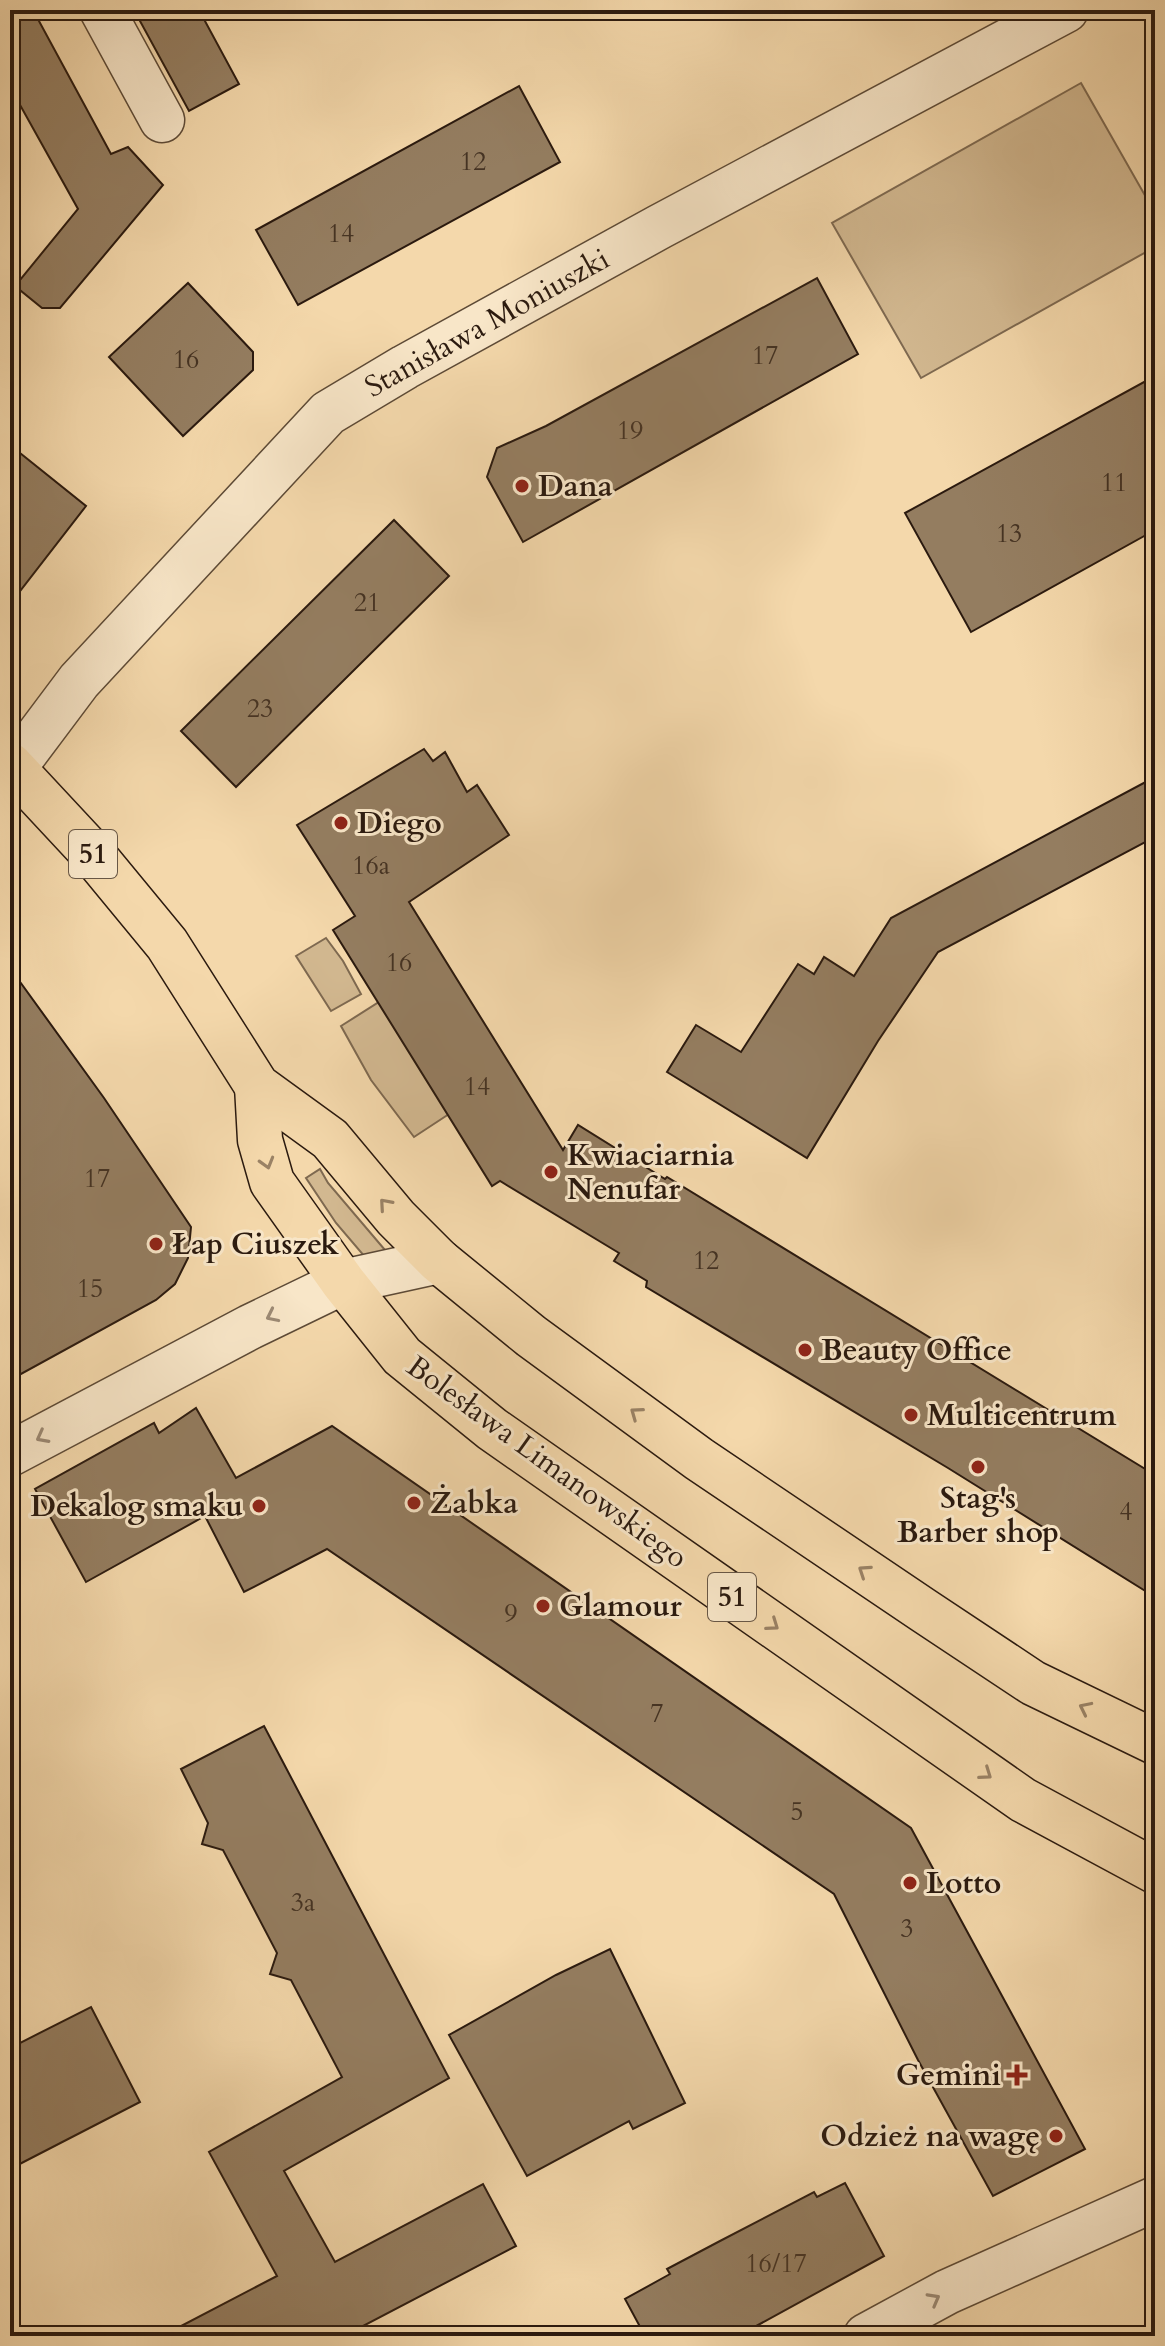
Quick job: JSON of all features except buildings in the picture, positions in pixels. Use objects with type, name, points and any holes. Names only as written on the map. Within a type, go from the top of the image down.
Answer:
[{"type":"main road","name":"Bolesława Limanowskiego","points":[[12,767],[92,853],[167,944],[257,1086],[330,1139],[396,1218],[439,1261],[531,1336],[699,1459],[923,1610],[1033,1683],[1155,1742]]},
{"type":"main road","name":"Bolesława Limanowskiego","points":[[257,1086],[260,1140],[272,1182],[343,1282],[402,1356],[492,1429],[1023,1800],[1155,1871]]},
{"type":"street","points":[[102,10],[162,120]]},
{"type":"street","name":"Stanisława Moniuszki","points":[[12,767],[79,681],[328,413],[659,227],[1066,10]]},
{"type":"street","points":[[10,1454],[250,1327],[343,1282],[439,1261]]},
{"type":"street","points":[[866,2336],[947,2292],[1155,2199]]},
{"type":"shaded area","points":[[1081,83],[1155,213],[1155,247],[921,378],[832,223]]},
{"type":"shaded area","points":[[326,938],[361,994],[331,1011],[296,956]]},
{"type":"shaded area","points":[[379,1002],[449,1114],[414,1137],[371,1080],[341,1026]]},
{"type":"shaded area","points":[[320,1169],[328,1183],[385,1250],[386,1256],[365,1257],[336,1223],[306,1178]]},
{"type":"place","name":"Dana","points":[[522,486]]},
{"type":"place","name":"Diego","points":[[341,823]]},
{"type":"place","name":"Kwiaciarnia Nenufar","points":[[551,1172]]},
{"type":"place","name":"Łap Ciuszek","points":[[156,1244]]},
{"type":"place","name":"Beauty Office","points":[[805,1350]]},
{"type":"place","name":"Multicentrum","points":[[911,1415]]},
{"type":"place","name":"Stag's Barber shop","points":[[978,1467]]},
{"type":"place","name":"Żabka","points":[[414,1503]]},
{"type":"place","name":"Dekalog smaku","points":[[259,1506]]},
{"type":"place","name":"Glamour","points":[[543,1606]]},
{"type":"place","name":"Lotto","points":[[910,1883]]},
{"type":"place","name":"Gemini","points":[[1017,2075]]},
{"type":"place","name":"Odzież na wagę","points":[[1056,2136]]}]
